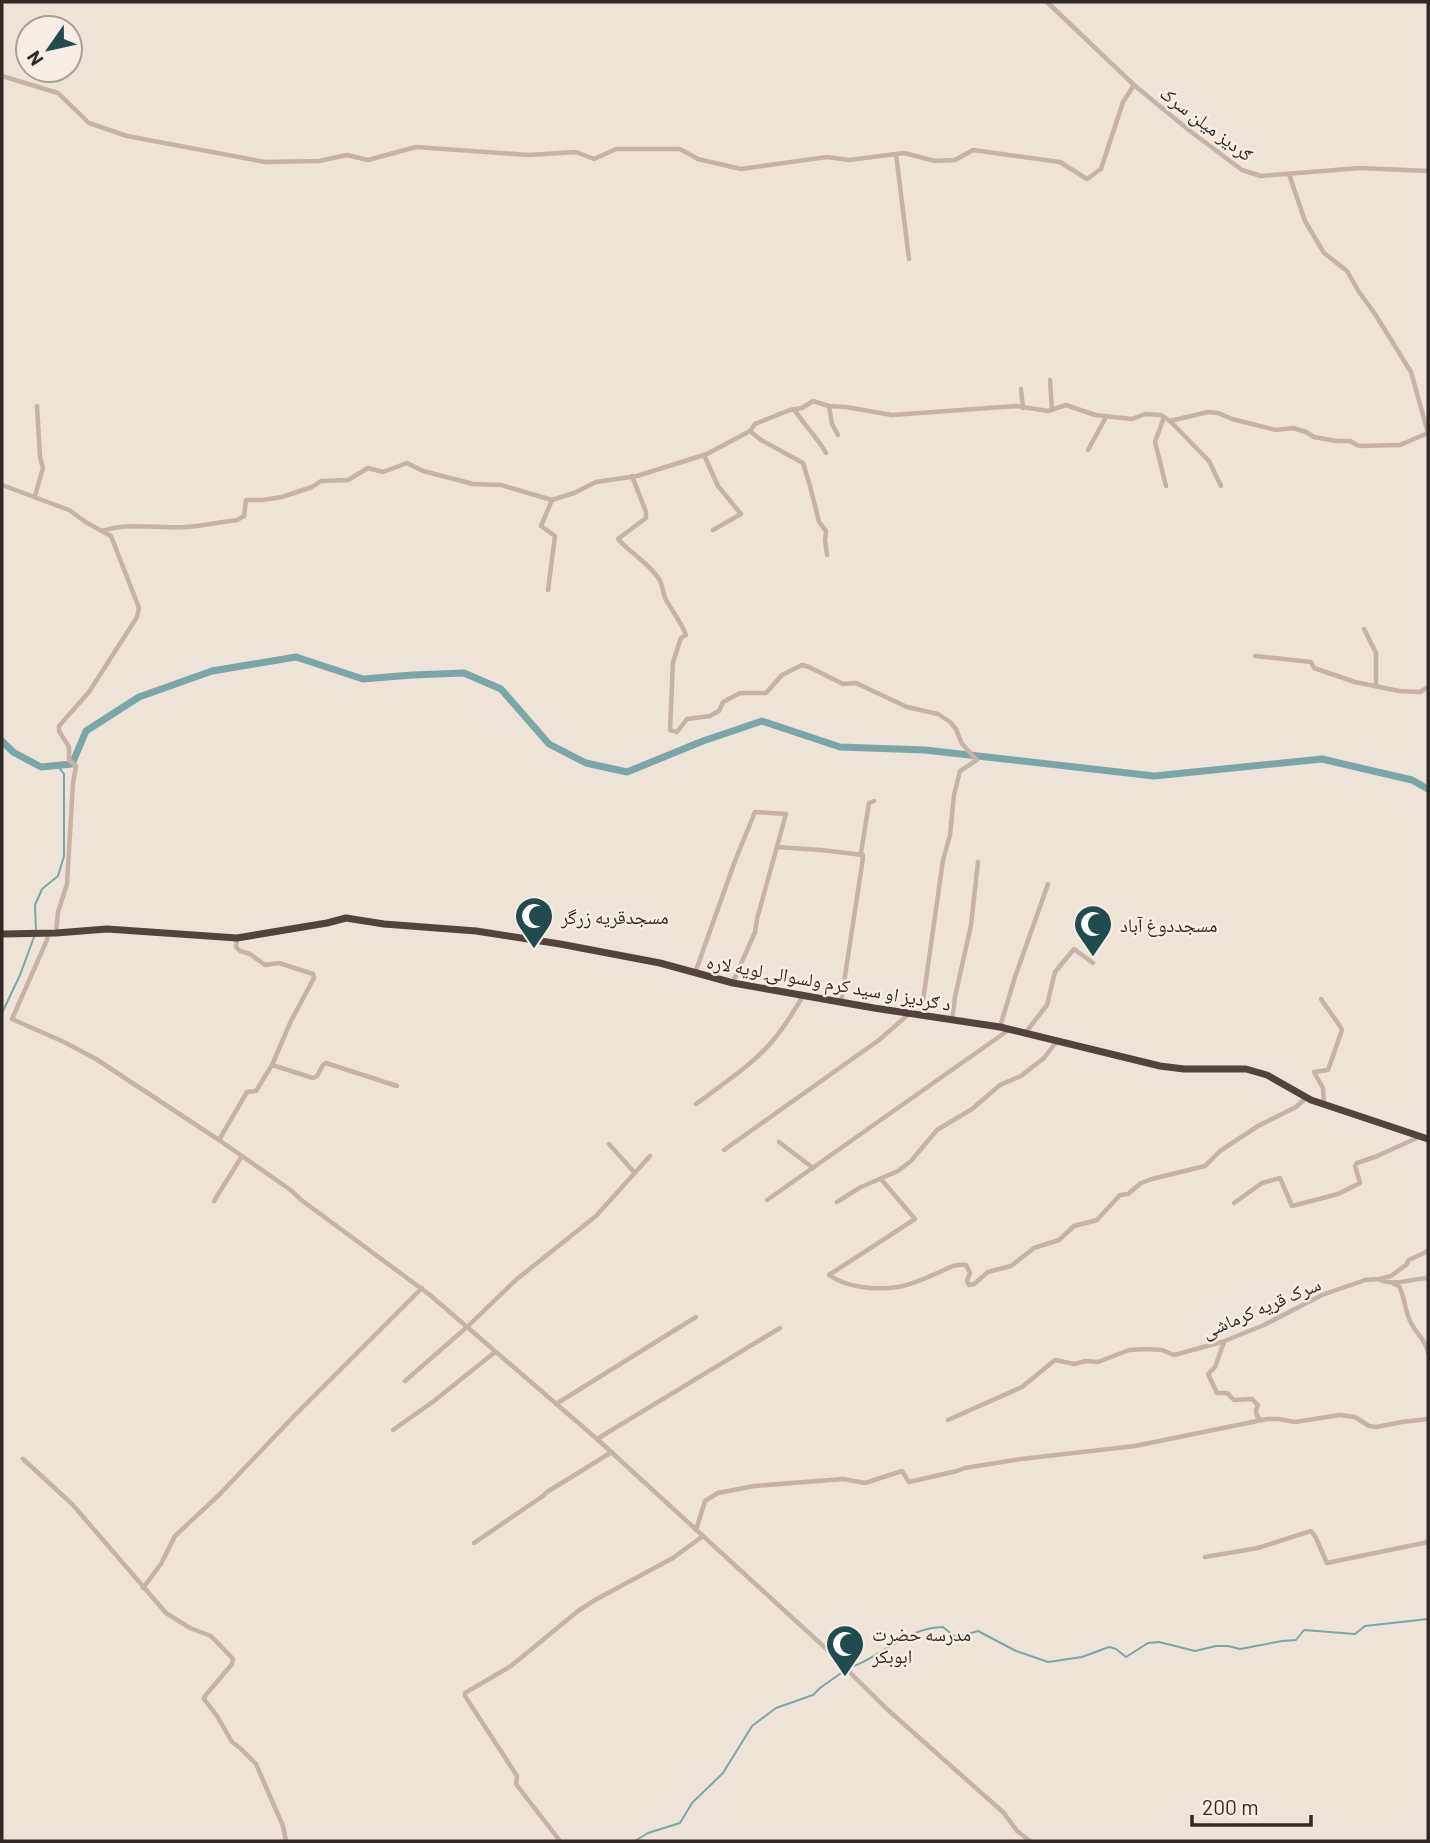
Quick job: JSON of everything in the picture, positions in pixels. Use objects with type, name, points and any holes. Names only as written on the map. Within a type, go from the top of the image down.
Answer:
[{"type":"highway","name":"د ګردیز او سید کرم ولسوالۍ لویه لاره","points":[[2,934],[107,929],[237,938],[346,918],[384,924],[476,931],[660,963],[733,983],[841,1003],[1000,1027],[1160,1066],[1184,1069],[1246,1069],[1267,1075],[1324,1104],[1424,1138]]},
{"type":"street","name":"ګردیز میلن سرک","points":[[1047,2],[1134,85],[1242,170],[1261,177],[1360,168],[1428,171]]},
{"type":"street","points":[[2,76],[58,93],[89,123],[127,136],[265,162],[319,160],[347,155],[368,160],[416,147],[528,155],[576,152],[594,159],[616,149],[680,149],[698,159],[741,169],[827,157],[849,160],[904,153],[935,161],[955,160],[973,150],[1060,162],[1087,179],[1101,169],[1123,102],[1134,85]]},
{"type":"street","points":[[896,154],[909,259]]},
{"type":"street","points":[[1170,421],[1208,412],[1218,413],[1276,430],[1293,428],[1314,437],[1350,441],[1359,446],[1400,445],[1428,433],[1411,372],[1348,271],[1324,253],[1305,221],[1289,174]]},
{"type":"street","points":[[1050,380],[1052,410]]},
{"type":"street","points":[[1021,389],[1023,408]]},
{"type":"street","points":[[102,531],[108,528],[188,527],[237,520],[244,516],[246,500],[282,497],[312,487],[321,481],[348,480],[368,468],[383,472],[407,463],[423,471],[473,484],[501,485],[552,500],[596,482],[632,477],[704,455],[750,431],[755,424],[803,408],[813,401],[828,406],[892,415],[1016,406],[1048,411],[1066,405],[1106,417],[1132,419],[1146,414],[1161,415],[1209,461],[1221,486]]},
{"type":"street","points":[[35,496],[43,468],[37,406]]},
{"type":"street","points":[[828,406],[838,435]]},
{"type":"street","points":[[794,409],[826,453]]},
{"type":"street","points":[[1088,450],[1106,417]]},
{"type":"street","points":[[1164,417],[1155,442],[1166,486]]},
{"type":"street","points":[[750,431],[803,463],[819,522],[826,531],[827,555]]},
{"type":"street","points":[[704,455],[718,486],[741,514],[713,530]]},
{"type":"street","points":[[632,477],[646,518],[618,539],[659,579],[665,599],[686,635],[681,638],[673,662],[670,730],[677,732],[687,719],[710,716],[719,711],[723,702],[740,693],[766,693],[782,675],[803,665],[843,684],[856,683],[907,707],[938,714],[956,729],[962,744],[977,760],[960,771],[954,795],[921,1015]]},
{"type":"street","points":[[2,485],[69,510],[111,536],[139,608],[89,692],[59,726],[68,747],[69,760],[76,766],[67,884],[52,933],[12,1019],[96,1059],[292,1191],[422,1289],[612,1452],[821,1644],[888,1710],[1004,1813],[1017,1831],[1030,1841]]},
{"type":"street","points":[[548,590],[555,536],[541,526],[552,500]]},
{"type":"street","points":[[1364,629],[1376,653],[1376,685]]},
{"type":"street","points":[[1255,656],[1311,662],[1314,668],[1355,682],[1399,691],[1420,692],[1428,687]]},
{"type":"street","points":[[841,1003],[869,803],[874,801]]},
{"type":"street","points":[[695,974],[755,812],[786,814],[755,932],[733,983]]},
{"type":"street","points":[[777,847],[863,855]]},
{"type":"street","points":[[952,1020],[971,925],[978,862]]},
{"type":"street","points":[[1000,1027],[1048,884]]},
{"type":"street","points":[[219,1140],[247,1092],[256,1091],[272,1065],[314,976],[279,963],[260,964],[236,947],[237,938]]},
{"type":"street","points":[[1026,1033],[1046,1005],[1055,971],[1074,949],[1093,963]]},
{"type":"street","points":[[696,1104],[765,1050],[803,996]]},
{"type":"street","points":[[1321,999],[1342,1030],[1328,1070],[1314,1072],[1323,1088],[1324,1104]]},
{"type":"street","points":[[724,1150],[879,1040],[910,1013]]},
{"type":"street","points":[[767,1200],[1010,1029]]},
{"type":"street","points":[[837,1202],[861,1187],[898,1171],[911,1161],[937,1130],[972,1109],[1000,1084],[1021,1076],[1044,1058],[1057,1041]]},
{"type":"street","points":[[272,1065],[313,1078],[326,1063],[397,1086]]},
{"type":"street","points":[[881,1180],[915,1219],[829,1275],[837,1281],[862,1287],[899,1287],[958,1264],[966,1265],[970,1273],[967,1280],[969,1285],[988,1272],[1011,1266],[1034,1248],[1059,1240],[1074,1226],[1097,1220],[1120,1195],[1128,1194],[1141,1183],[1205,1166],[1220,1151],[1258,1126],[1297,1107],[1307,1097]]},
{"type":"street","points":[[1234,1203],[1262,1183],[1280,1178],[1293,1206],[1338,1195],[1360,1183],[1355,1166],[1357,1163],[1424,1138]]},
{"type":"street","points":[[779,1142],[813,1168]]},
{"type":"street","points":[[609,1144],[634,1172]]},
{"type":"street","points":[[214,1201],[242,1156]]},
{"type":"street","points":[[405,1381],[517,1279],[596,1216],[650,1156]]},
{"type":"street","name":"سرک قریه کرماشی","points":[[948,1420],[1022,1387],[1055,1360],[1074,1364],[1098,1362],[1129,1350],[1147,1349],[1162,1350],[1174,1355],[1224,1341],[1264,1325],[1322,1295],[1365,1280],[1391,1276],[1409,1260],[1428,1251]]},
{"type":"street","points":[[1394,1284],[1404,1280],[1428,1278]]},
{"type":"street","points":[[1379,1279],[1399,1286],[1408,1317],[1427,1345],[1428,1352]]},
{"type":"street","points":[[144,1587],[161,1564],[175,1536],[220,1494],[422,1289]]},
{"type":"street","points":[[556,1404],[696,1317]]},
{"type":"street","points":[[597,1439],[780,1328]]},
{"type":"street","points":[[1224,1341],[1215,1367],[1208,1374],[1213,1387],[1217,1393],[1227,1393],[1234,1400],[1252,1399],[1258,1405],[1257,1416],[1262,1420]]},
{"type":"street","points":[[393,1430],[434,1401],[495,1351]]},
{"type":"street","points":[[696,1530],[705,1501],[718,1493],[742,1488],[843,1479],[866,1483],[902,1471],[909,1482],[965,1468],[1135,1446],[1262,1420],[1295,1422],[1340,1415],[1355,1417],[1369,1426],[1376,1427],[1428,1419]]},
{"type":"street","points":[[474,1544],[547,1492],[612,1452]]},
{"type":"street","points":[[23,1459],[72,1504],[166,1613],[190,1628],[211,1636],[233,1659],[232,1664],[204,1699],[232,1742],[256,1764],[283,1826],[286,1841]]},
{"type":"street","points":[[1205,1557],[1258,1548],[1311,1531],[1327,1563],[1428,1542]]},
{"type":"street","points":[[560,1841],[516,1784],[517,1776],[465,1693],[511,1666],[595,1600],[673,1558],[703,1536]]},
{"type":"waterway","points":[[2,741],[13,752],[41,767],[72,764],[86,731],[139,697],[212,671],[296,657],[363,679],[464,673],[501,689],[549,744],[586,763],[627,772],[703,741],[762,721],[840,747],[925,750],[1154,776],[1322,759],[1412,780],[1428,789]]},
{"type":"waterway","points":[[36,932],[35,905],[42,889],[58,876],[64,856],[64,774],[57,765]]},
{"type":"waterway","points":[[2,1013],[34,937]]},
{"type":"waterway","points":[[848,1668],[911,1635],[943,1627],[954,1636],[978,1631],[1016,1651],[1048,1662],[1082,1657],[1109,1647],[1126,1657],[1148,1643],[1159,1642],[1195,1651],[1216,1646],[1240,1649],[1296,1640],[1304,1630],[1355,1634],[1365,1626],[1428,1619]]},
{"type":"waterway","points":[[635,1841],[648,1833],[680,1823],[692,1803],[723,1773],[752,1726],[776,1708],[813,1695],[844,1671]]},
{"type":"place","name":"مسجدقریه زرگر","points":[[534,950]]},
{"type":"place","name":"مسجددوغ آباد","points":[[1093,958]]},
{"type":"place","name":"مدرسه حضرت ابوبکر","points":[[845,1678]]}]
